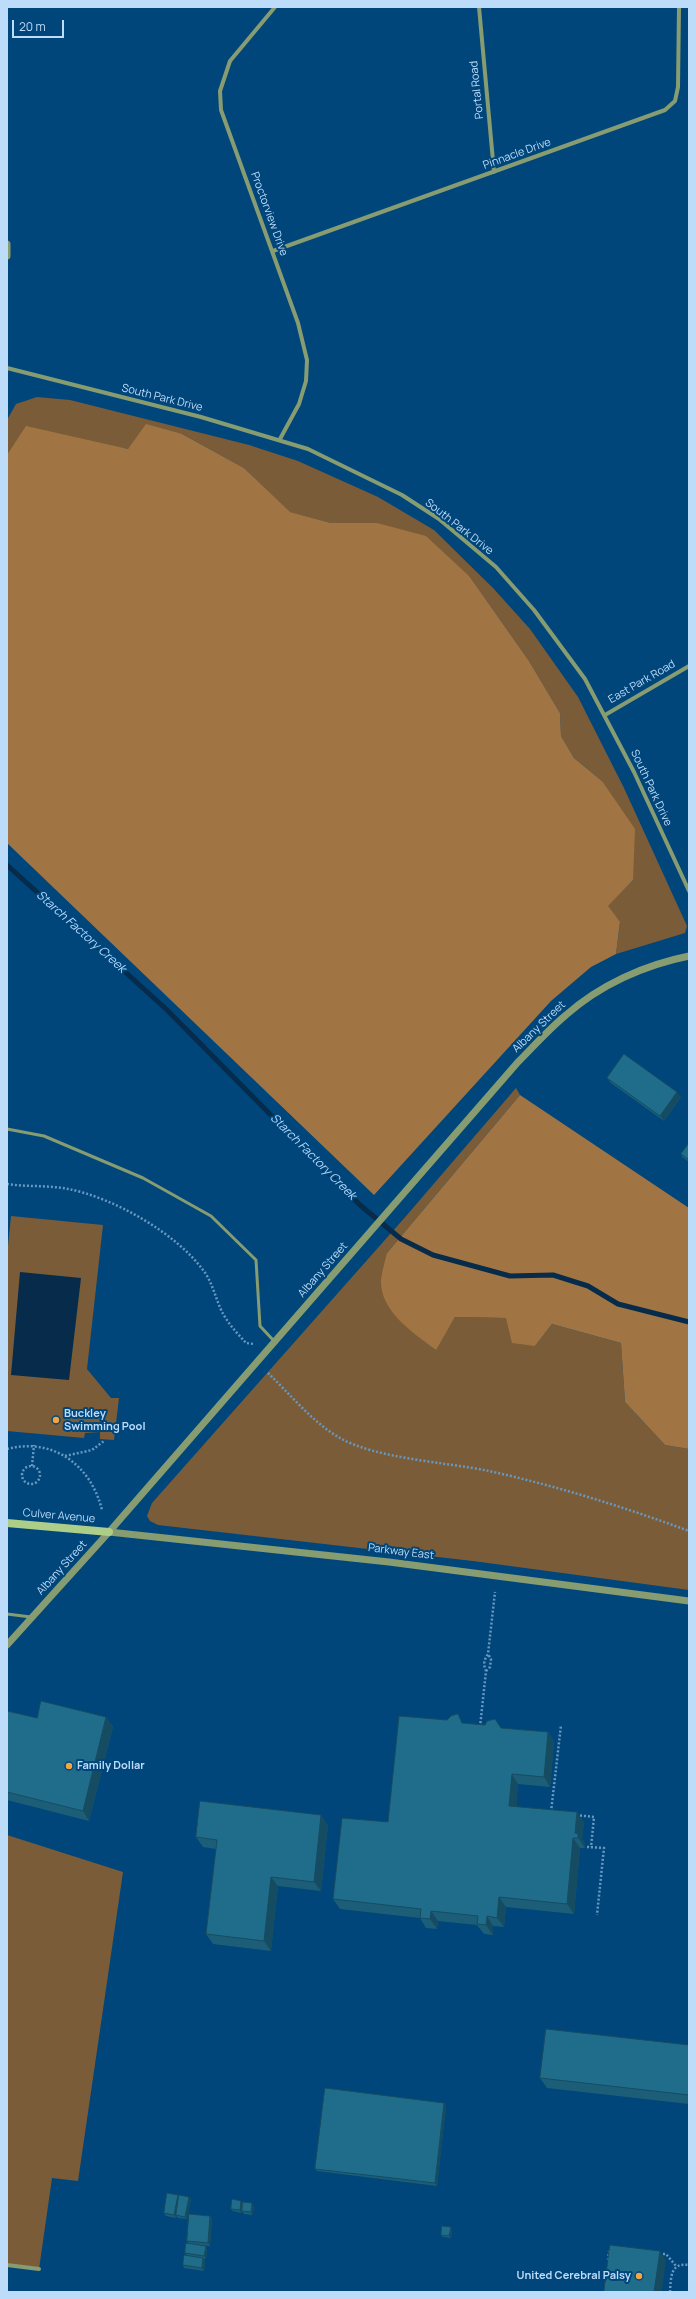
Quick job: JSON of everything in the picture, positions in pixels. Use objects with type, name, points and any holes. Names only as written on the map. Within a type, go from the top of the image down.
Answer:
[{"type":"main road","name":"Culver Avenue","points":[[7,1523],[110,1532]]},
{"type":"street","name":"Proctorview Drive","points":[[275,7],[230,61],[220,91],[221,110],[298,323],[307,360],[306,381],[299,404],[280,440]]},
{"type":"street","name":"Portal Road","points":[[479,7],[494,172]]},
{"type":"street","name":"Pinnacle Drive","points":[[273,251],[665,110],[675,101],[678,87],[679,7]]},
{"type":"street","points":[[7,244],[7,256]]},
{"type":"street","name":"South Park Drive","points":[[7,368],[201,417],[308,449],[402,494],[439,519],[491,563],[534,610],[584,679],[605,715],[689,891]]},
{"type":"street","name":"East Park Road","points":[[605,715],[689,666]]},
{"type":"street","name":"Albany Street","points":[[7,1645],[110,1532],[518,1062],[565,1015],[590,996],[628,975],[674,959],[689,956]]},
{"type":"street","name":"Parkway East","points":[[110,1532],[389,1562],[689,1601]]},
{"type":"street","points":[[7,2264],[39,2269]]},
{"type":"lane","points":[[7,1129],[44,1136],[144,1178],[212,1216],[256,1260],[260,1326],[275,1342]]},
{"type":"lane","points":[[7,1614],[32,1617]]},
{"type":"path","points":[[7,1184],[67,1189],[94,1196],[119,1205],[156,1228],[183,1250],[204,1271],[225,1317],[246,1343],[254,1344]]},
{"type":"path","points":[[268,1374],[316,1420],[339,1438],[357,1446],[381,1452],[490,1471],[574,1493],[689,1531]]},
{"type":"path","points":[[64,1456],[92,1450],[104,1441]]},
{"type":"path","points":[[32,1466],[34,1445]]},
{"type":"path","points":[[7,1449],[34,1445],[43,1447],[64,1456],[80,1467],[88,1477],[102,1510]]},
{"type":"path","points":[[32,1466],[38,1469],[40,1477],[37,1482],[31,1484],[25,1483],[22,1475],[26,1467],[32,1466]]},
{"type":"path","points":[[479,1733],[486,1671],[484,1666],[485,1659],[488,1654],[495,1592]]},
{"type":"path","points":[[486,1671],[490,1668],[491,1659],[488,1654]]},
{"type":"path","points":[[551,1812],[561,1725]]},
{"type":"path","points":[[543,1811],[558,1813]]},
{"type":"path","points":[[572,1814],[594,1817],[591,1847]]},
{"type":"path","points":[[587,1847],[604,1848],[597,1915]]},
{"type":"path","points":[[608,2265],[609,2252],[616,2253]]},
{"type":"path","points":[[652,2253],[666,2254],[676,2266]]},
{"type":"path","points":[[676,2266],[689,2265]]},
{"type":"path","points":[[670,2292],[671,2276],[676,2266]]},
{"type":"shaded area","points":[[37,397],[70,400],[249,445],[298,461],[378,497],[434,530],[493,588],[530,629],[578,697],[624,788],[687,926],[685,933],[616,954],[620,923],[607,906],[633,880],[602,781],[574,758],[561,736],[560,713],[529,661],[470,577],[377,523],[331,523],[289,512],[244,468],[182,434],[128,449],[106,446],[7,455],[7,420],[16,404]]},
{"type":"shaded area","points":[[146,424],[182,434],[244,468],[290,512],[331,523],[377,523],[426,536],[470,577],[529,661],[560,713],[561,736],[574,758],[602,781],[635,829],[633,880],[608,906],[620,922],[616,954],[591,967],[551,1001],[374,1195],[7,843],[7,455],[26,426],[128,449]]},
{"type":"shaded area","points":[[516,1088],[520,1095],[387,1253],[435,1350],[455,1317],[507,1318],[535,1346],[552,1324],[621,1343],[625,1402],[665,1445],[689,1449],[689,1590],[473,1561],[158,1525],[150,1521],[147,1516],[152,1503],[407,1215]]},
{"type":"shaded area","points":[[520,1095],[689,1208],[689,1449],[665,1445],[625,1402],[621,1343],[552,1324],[535,1346],[512,1343],[506,1318],[455,1317],[436,1350],[400,1321],[386,1302],[382,1291],[381,1280],[387,1253]]},
{"type":"shaded area","points":[[11,1216],[103,1225],[87,1369],[111,1398],[119,1398],[114,1440],[100,1439],[100,1432],[85,1433],[84,1438],[7,1431],[7,1256]]},
{"type":"shaded area","points":[[7,1835],[123,1872],[78,2181],[52,2178],[39,2269],[7,2263]]},
{"type":"water","points":[[20,1272],[81,1278],[69,1380],[11,1375]]},
{"type":"building","points":[[624,1054],[677,1092],[660,1116],[607,1078]]},
{"type":"building","points":[[689,1143],[689,1160],[681,1154]]},
{"type":"building","name":"Family Dollar","points":[[41,1701],[106,1717],[83,1811],[7,1792],[7,1711],[37,1718]]},
{"type":"building","points":[[458,1714],[462,1723],[485,1725],[487,1721],[495,1719],[501,1728],[548,1732],[544,1777],[512,1774],[509,1806],[577,1812],[575,1833],[578,1834],[578,1838],[573,1838],[567,1904],[499,1897],[497,1918],[487,1916],[486,1925],[477,1924],[478,1916],[431,1911],[430,1919],[420,1918],[421,1909],[333,1899],[342,1818],[388,1822],[399,1716],[447,1720],[451,1716]]},
{"type":"building","points":[[200,1801],[321,1815],[314,1882],[271,1877],[264,1941],[206,1934],[217,1840],[196,1837]]},
{"type":"building","points":[[546,2029],[689,2045],[689,2095],[540,2078]]},
{"type":"building","points":[[325,2088],[444,2103],[435,2183],[315,2169]]},
{"type":"building","points":[[167,2193],[178,2195],[174,2215],[164,2213]]},
{"type":"building","points":[[179,2195],[189,2197],[185,2217],[176,2215]]},
{"type":"building","points":[[232,2199],[241,2201],[240,2210],[231,2209]]},
{"type":"building","points":[[243,2202],[252,2203],[251,2212],[242,2211]]},
{"type":"building","points":[[189,2214],[210,2216],[208,2243],[187,2241]]},
{"type":"building","points":[[442,2226],[451,2227],[449,2236],[441,2235]]},
{"type":"building","points":[[186,2243],[206,2246],[204,2256],[185,2253]]},
{"type":"building","name":"United Cerebral Palsy","points":[[610,2245],[660,2251],[654,2292],[604,2292]]},
{"type":"building","points":[[184,2255],[203,2258],[202,2268],[183,2265]]},
{"type":"waterway","name":"Starch Factory Creek","points":[[7,865],[166,1009],[360,1205],[401,1239],[433,1255],[510,1276],[553,1275],[588,1286],[618,1304],[689,1322]]},
{"type":"place","name":"Buckley Swimming Pool","points":[[56,1420]]},
{"type":"place","name":"Family Dollar","points":[[69,1766]]},
{"type":"place","name":"United Cerebral Palsy","points":[[639,2276]]}]
